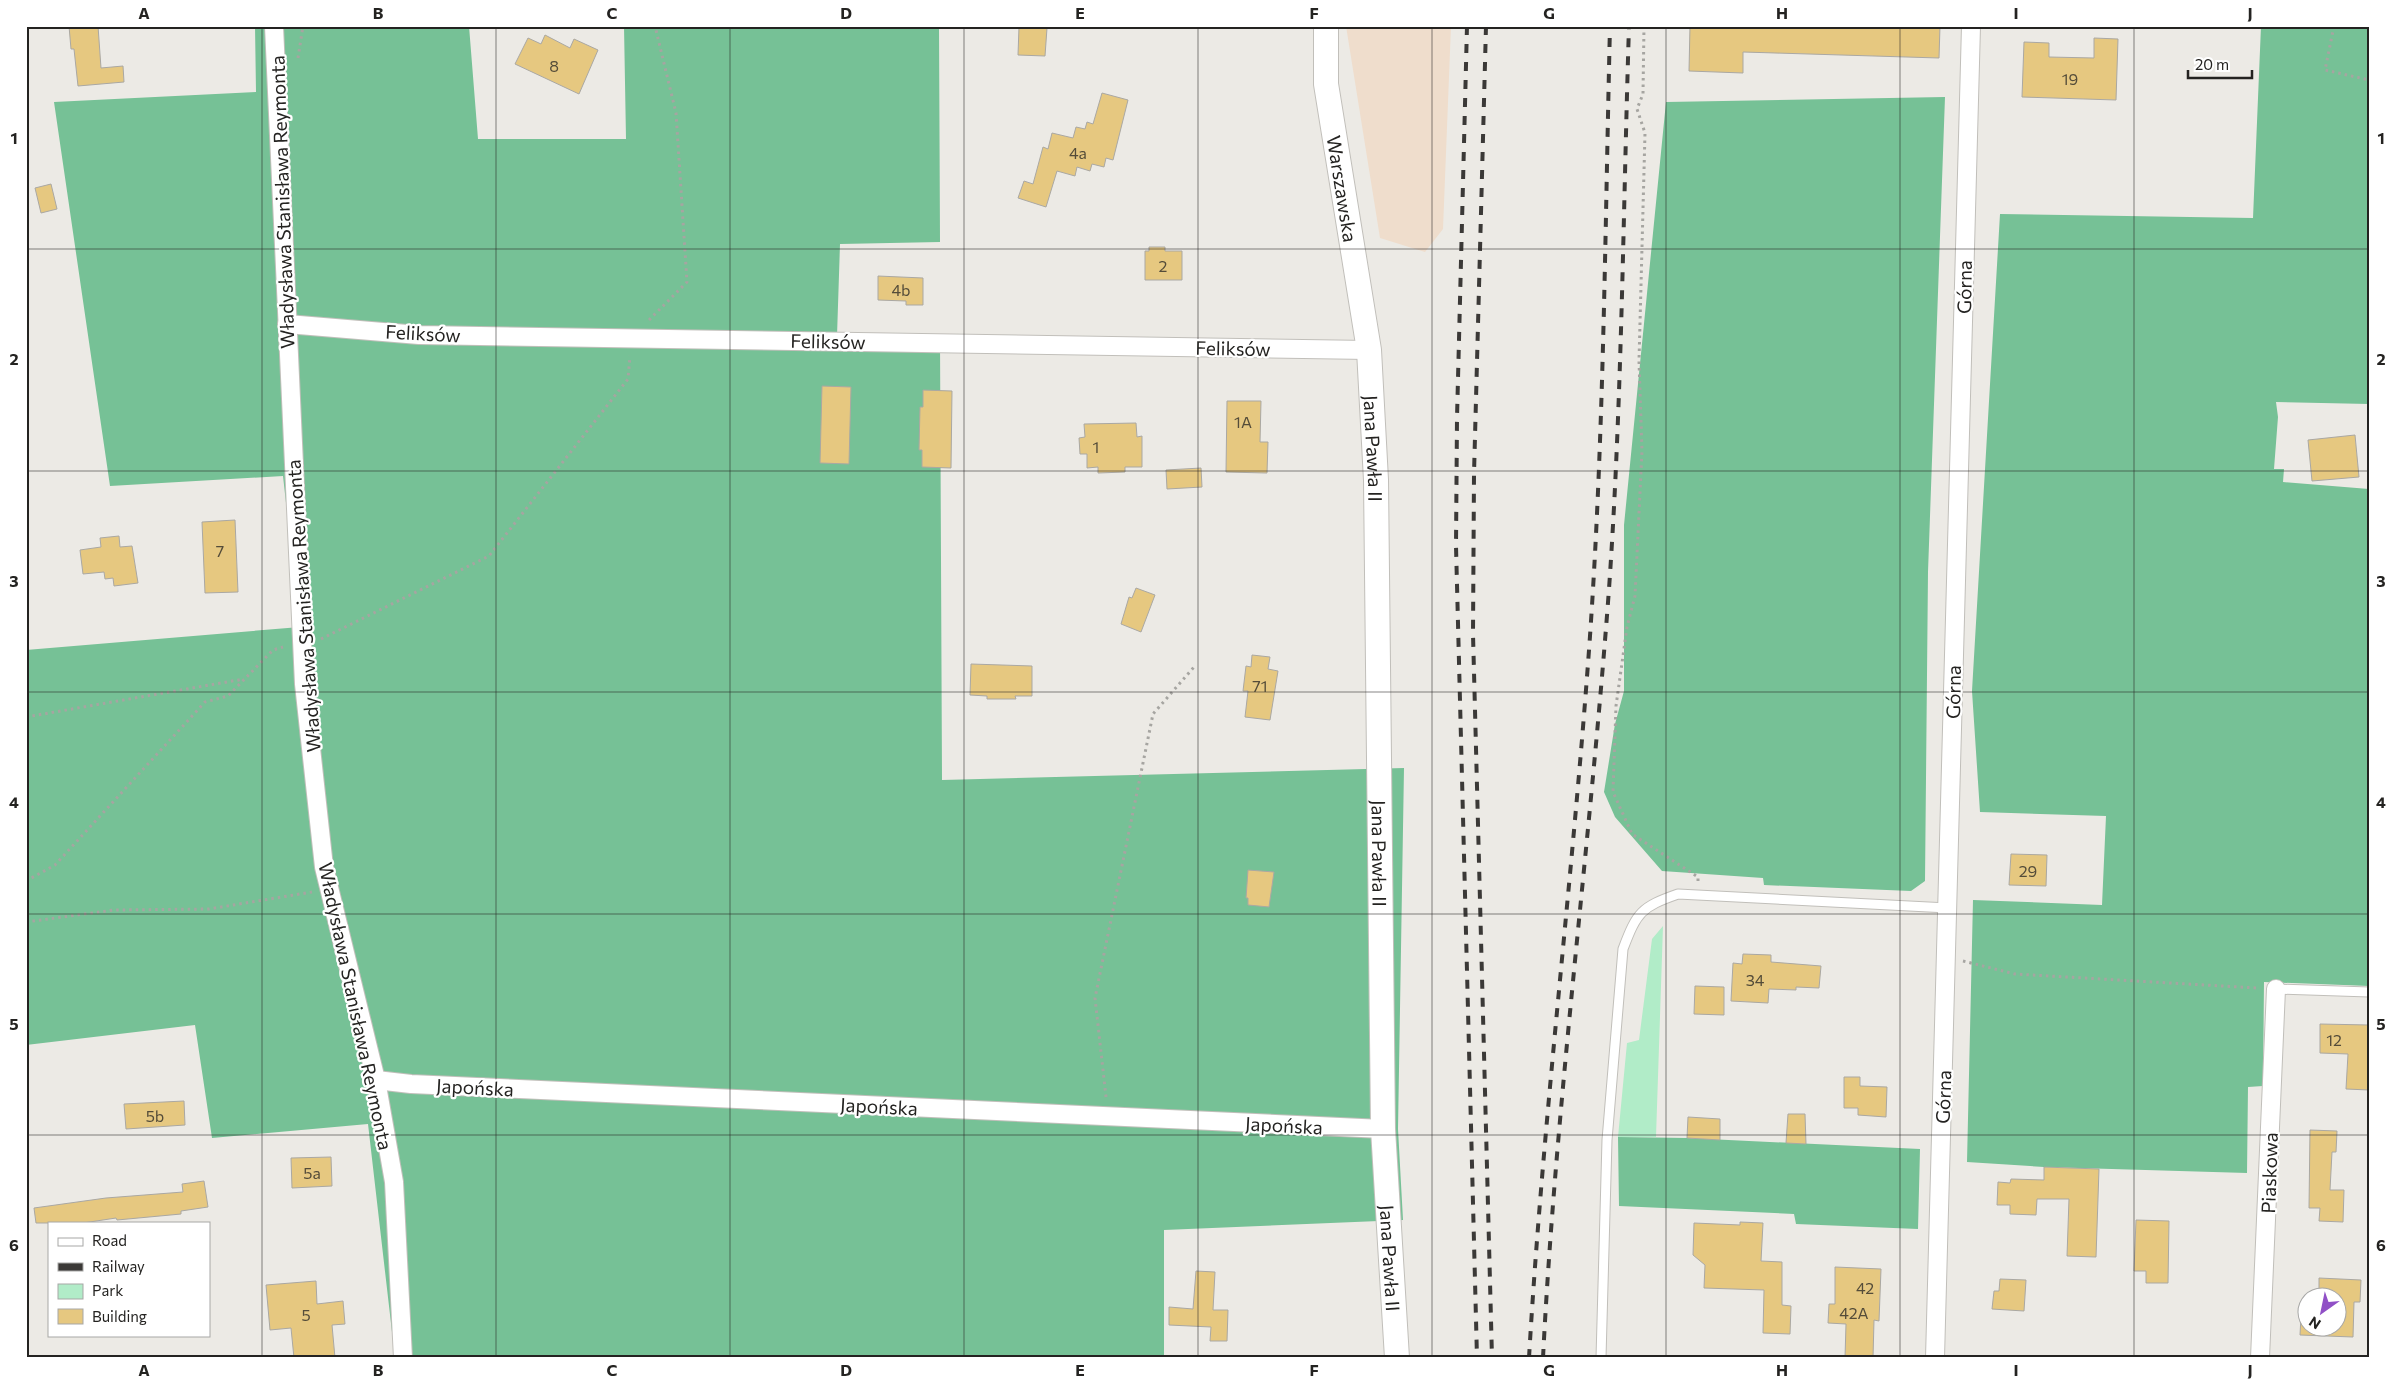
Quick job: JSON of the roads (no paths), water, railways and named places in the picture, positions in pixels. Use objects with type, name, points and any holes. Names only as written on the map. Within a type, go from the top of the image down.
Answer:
[{"type":"main road","name":"Warszawska","points":[[1326,26],[1326,84],[1369,350]]},
{"type":"main road","name":"Jana Pawła II","points":[[1369,350],[1376,480],[1383,1129],[1397,1358]]},
{"type":"street","name":"Władysława Stanisława Reymonta","points":[[274,26],[304,684],[324,867],[376,1080],[394,1182],[403,1358]]},
{"type":"street","name":"Górna","points":[[1935,1358],[1971,26]]},
{"type":"street","name":"Feliksów","points":[[287,324],[419,335],[1369,350]]},
{"type":"street","name":"Piaskowa","points":[[2260,1358],[2276,989]]},
{"type":"street","name":"Japońska","points":[[376,1080],[411,1084],[1383,1129]]},
{"type":"lane","points":[[1601,1358],[1607,1140],[1623,949],[1634,921],[1652,903],[1678,894],[1948,908]]},
{"type":"lane","points":[[2276,989],[2369,992]]},
{"type":"railway","points":[[1467,26],[1457,418],[1456,546],[1477,1358]]},
{"type":"railway","points":[[1486,26],[1474,474],[1473,634],[1492,1358]]},
{"type":"railway","points":[[1529,1358],[1542,1177],[1583,726],[1595,560],[1603,331],[1610,26]]},
{"type":"railway","points":[[1543,1358],[1556,1166],[1609,589],[1619,378],[1629,26]]}]
